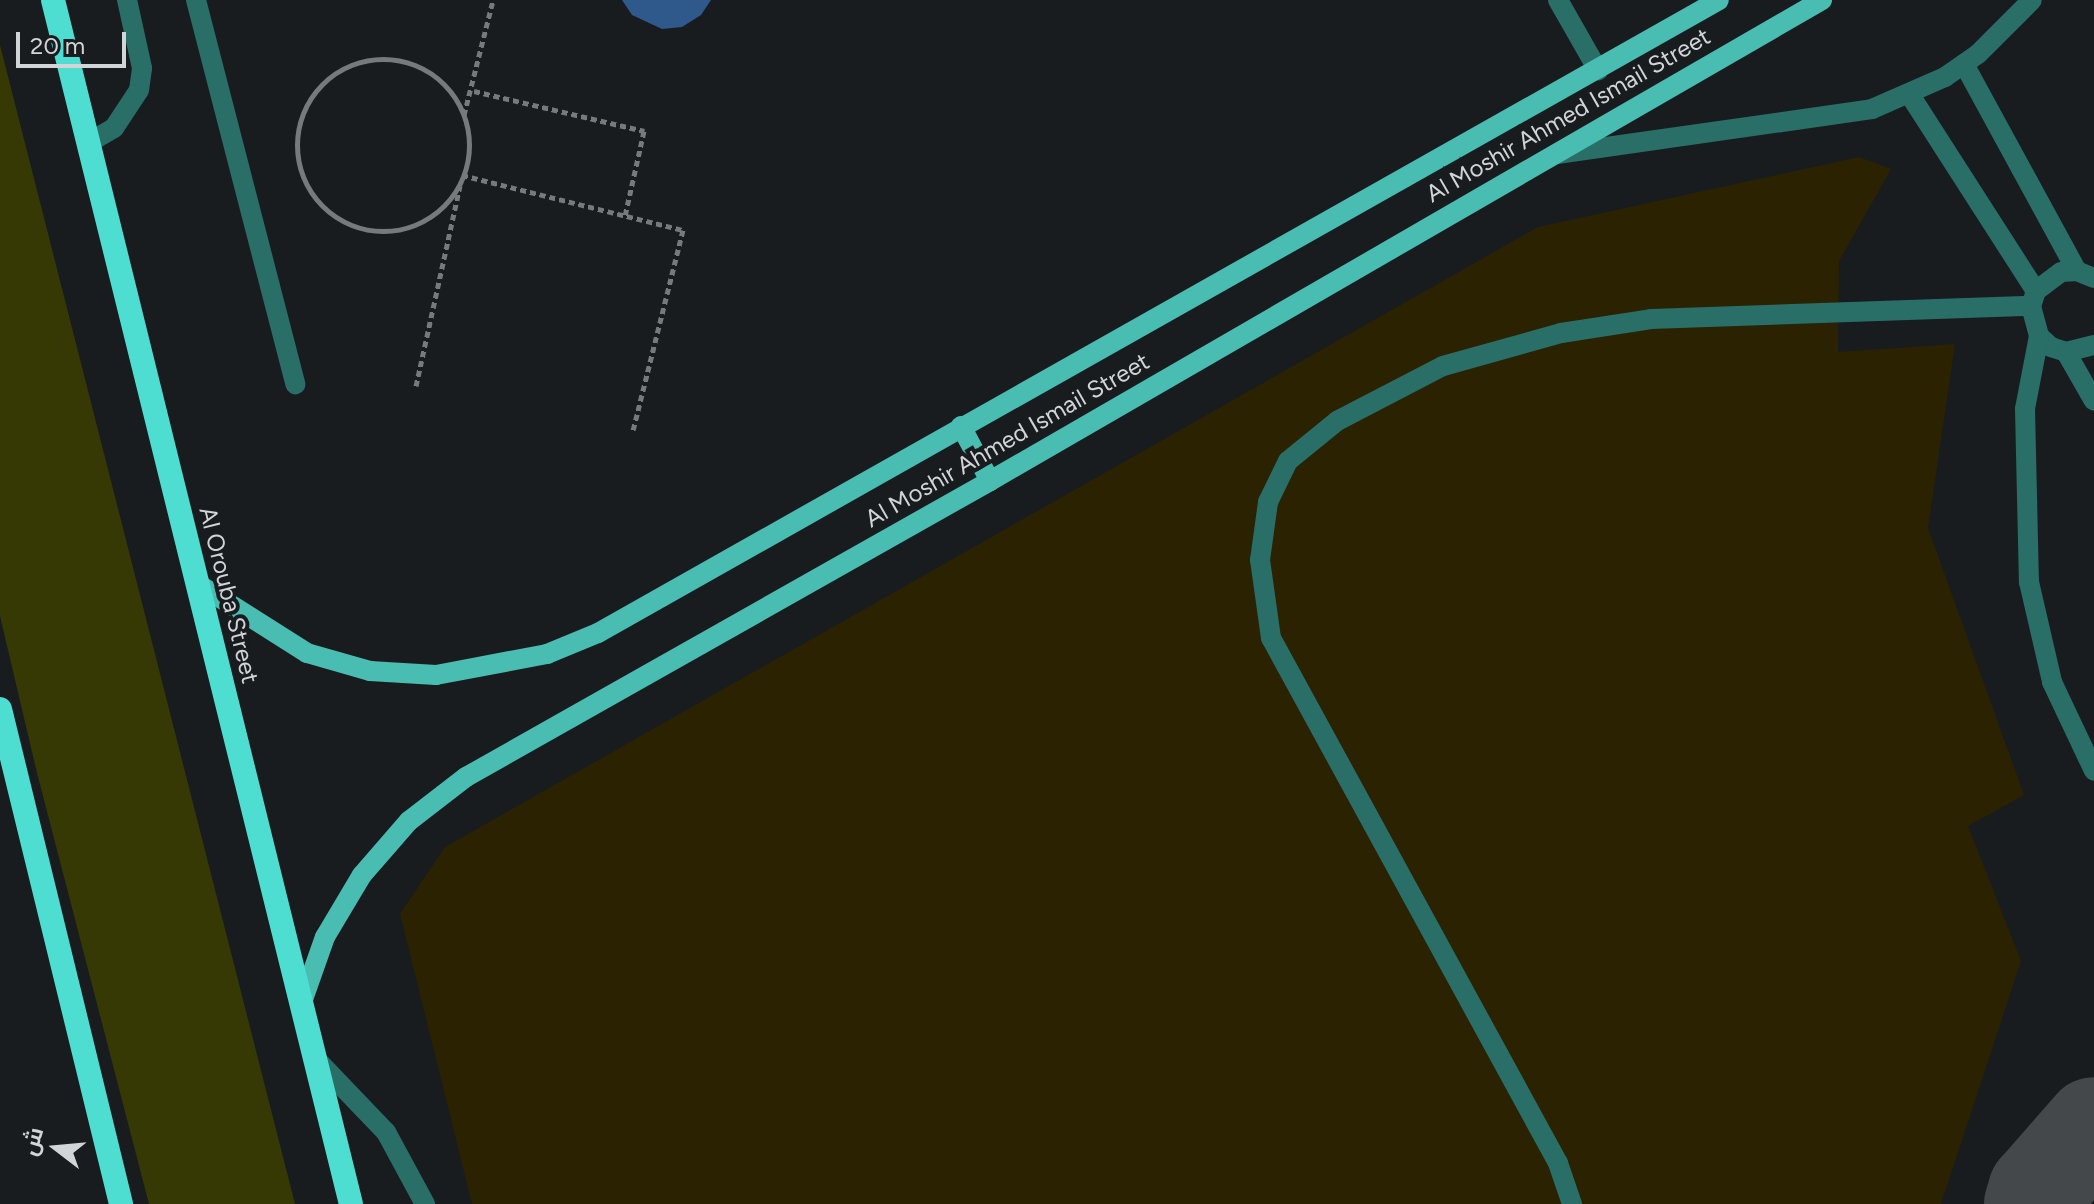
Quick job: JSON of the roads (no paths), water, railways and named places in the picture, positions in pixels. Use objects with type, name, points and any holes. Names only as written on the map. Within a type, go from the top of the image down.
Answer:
[{"type":"highway","name":"Al Orouba Street","points":[[53,0],[351,1204]]},
{"type":"highway","points":[[0,709],[121,1204]]},
{"type":"main road","name":"Al Moshir Ahmed Ismail Street","points":[[198,584],[307,653],[370,671],[436,675],[547,654],[598,633],[1719,0]]},
{"type":"main road","name":"Al Moshir Ahmed Ismail Street","points":[[301,1005],[325,937],[362,875],[409,821],[466,777],[990,481],[1549,155],[1822,0]]},
{"type":"main road","points":[[961,426],[990,481]]},
{"type":"street","points":[[88,143],[114,128],[139,90],[142,68],[127,0]]},
{"type":"street","points":[[196,0],[295,384]]},
{"type":"street","points":[[1558,0],[1598,70]]},
{"type":"street","points":[[1549,155],[1848,116],[1910,95],[1964,64],[2032,0]]},
{"type":"street","points":[[1964,64],[2089,274]]},
{"type":"street","points":[[1910,95],[2034,298],[2039,336],[2025,409],[2029,582],[2052,682],[2094,771]]},
{"type":"street","points":[[1572,1204],[1558,1163],[1271,638],[1260,560],[1268,502],[1288,461],[1337,421],[1443,366],[1561,333],[1651,319],[2034,298],[2061,272],[2089,274]]},
{"type":"street","points":[[2039,336],[2066,352],[2094,401]]},
{"type":"street","points":[[2066,352],[2094,345]]},
{"type":"street","points":[[314,1057],[386,1132],[425,1204]]},
{"type":"water","points":[[622,0],[711,0],[701,15],[682,27],[662,29],[632,15]]}]
